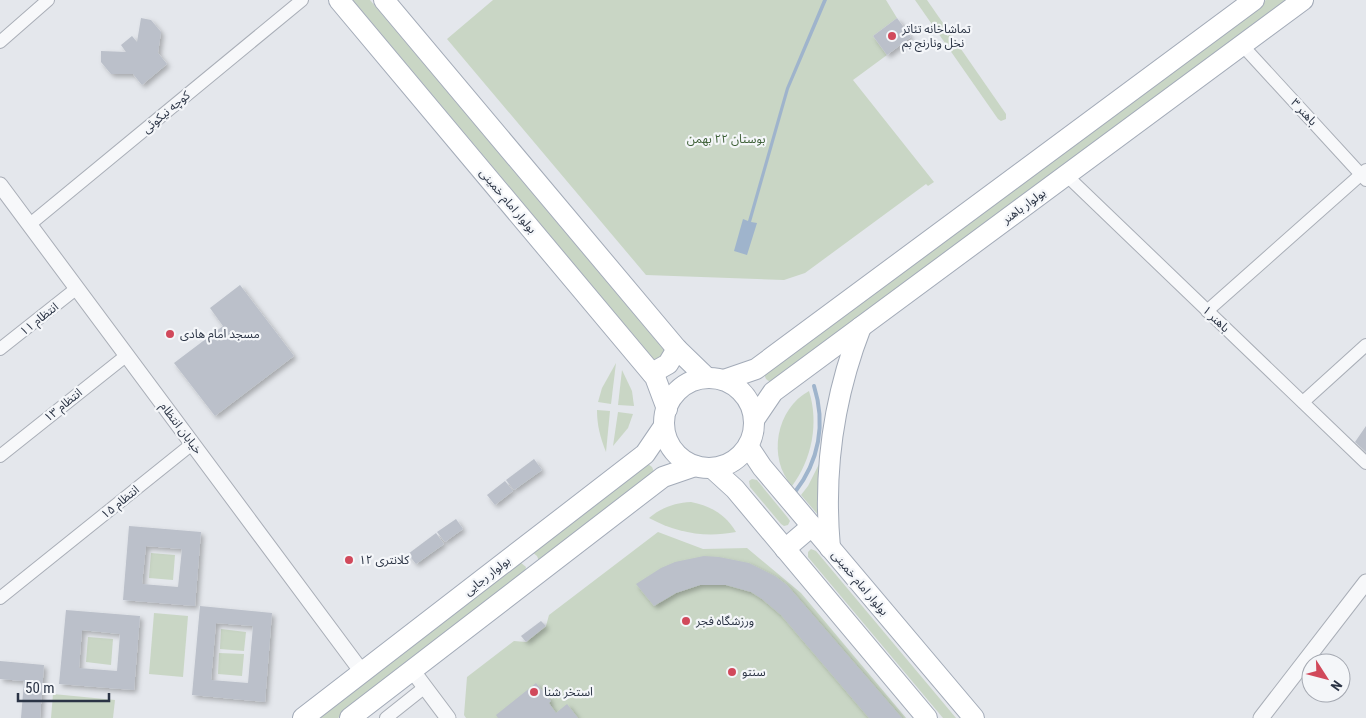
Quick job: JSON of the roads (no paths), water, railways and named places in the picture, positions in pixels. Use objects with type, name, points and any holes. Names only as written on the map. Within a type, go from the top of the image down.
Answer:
[{"type":"main road","name":"بولوار امام خمینی","points":[[339,0],[656,377],[666,417]]},
{"type":"main road","points":[[350,718],[663,477],[704,467],[729,464],[737,459],[748,446],[754,429],[753,411],[745,396],[732,384],[715,379],[678,349],[384,0]]},
{"type":"main road","points":[[926,718],[735,490],[704,467],[680,457],[674,450],[666,435],[666,417],[676,393],[690,382],[715,379],[756,369],[1254,0]]},
{"type":"main road","name":"بولوار باهنر","points":[[754,420],[773,392],[1303,0]]},
{"type":"main road","points":[[830,548],[828,481],[833,423],[844,374],[861,327]]},
{"type":"main road","points":[[652,373],[664,368],[678,349]]},
{"type":"main road","name":"بولوار رجایی","points":[[303,718],[645,454],[666,417]]},
{"type":"main road","name":"بولوار امام خمینی","points":[[748,446],[762,466],[830,548],[974,718]]},
{"type":"main road","points":[[785,549],[812,526]]},
{"type":"main road","points":[[511,558],[521,555],[531,560],[534,571],[529,581]]},
{"type":"street","points":[[0,42],[48,0]]},
{"type":"street","name":"کوچه نیکوئی","points":[[30,224],[302,0]]},
{"type":"street","name":"باهنر ۳","points":[[1242,45],[1364,175]]},
{"type":"street","name":"باهنر ۱","points":[[1066,175],[1366,463]]},
{"type":"street","points":[[1207,311],[1364,175]]},
{"type":"street","name":"خیابان انتظام","points":[[0,186],[362,672]]},
{"type":"street","name":"انتظام ۱۱","points":[[0,349],[77,288]]},
{"type":"street","points":[[1303,402],[1366,345]]},
{"type":"street","name":"انتظام ۱۳","points":[[0,456],[127,355]]},
{"type":"street","name":"انتظام ۱۵","points":[[0,598],[192,444]]},
{"type":"street","points":[[1261,718],[1366,582]]},
{"type":"street","points":[[412,670],[448,718]]},
{"type":"street","points":[[386,718],[425,687]]},
{"type":"water","points":[[823,0],[827,0],[789,89],[751,222],[757,223],[747,255],[734,251],[743,219],[748,221],[786,88]]},
{"type":"waterway","points":[[795,492],[810,468],[818,442],[820,428],[818,400],[814,386]]},
{"type":"place","name":"تماشاخانه تئاتر نخل ونارنج بم","points":[[892,36]]},
{"type":"place","name":"مسجد امام هادی","points":[[170,334]]},
{"type":"place","name":"کلانتری ۱۲","points":[[349,560]]},
{"type":"place","name":"ورزشگاه فجر","points":[[686,621]]},
{"type":"place","name":"سنتو","points":[[732,672]]},
{"type":"place","name":"استخر شنا","points":[[534,692]]},
{"type":"park label","name":"بوستان ۲۲ بهمن","points":[[726,139]]}]
